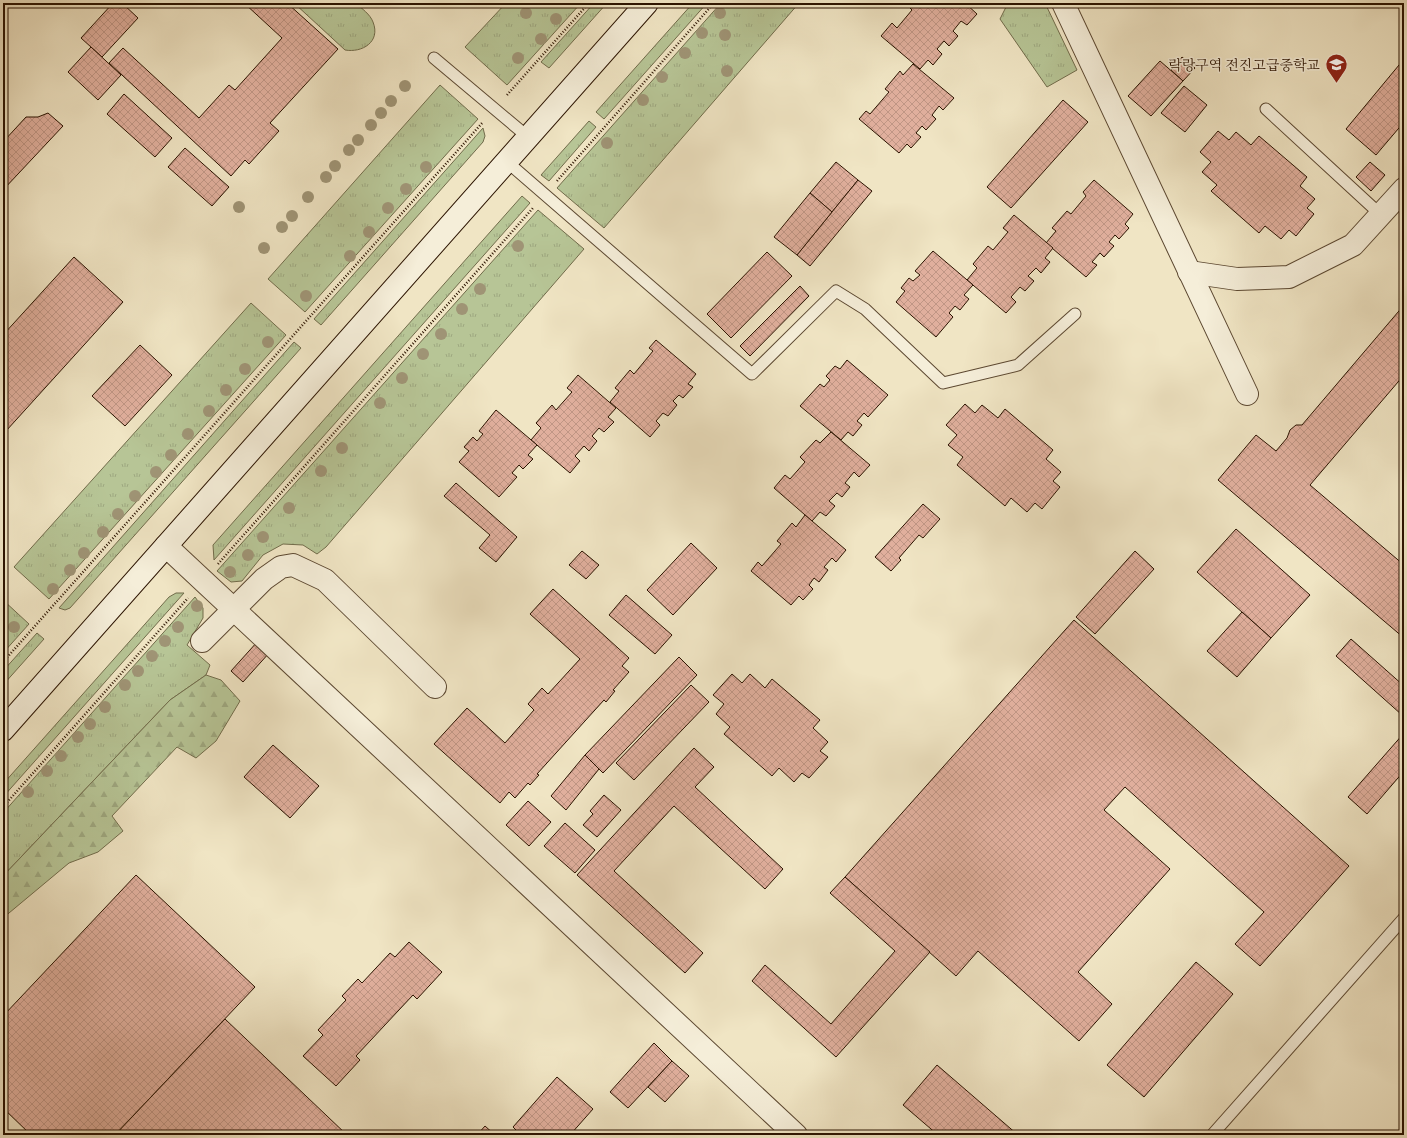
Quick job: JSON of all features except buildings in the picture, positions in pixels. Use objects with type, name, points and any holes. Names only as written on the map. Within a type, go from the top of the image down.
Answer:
[{"type":"street","points":[[3,730],[647,3]]},
{"type":"street","points":[[1063,3],[1246,394]]},
{"type":"street","points":[[1189,272],[1237,279],[1289,276],[1353,245],[1404,189]]},
{"type":"street","points":[[166,546],[796,1135]]},
{"type":"street","points":[[202,640],[264,579],[281,567],[293,565],[325,580],[435,687]]},
{"type":"lane","points":[[434,58],[528,137]]},
{"type":"lane","points":[[1266,109],[1381,215]]},
{"type":"lane","points":[[506,161],[752,374],[836,291],[865,309],[943,383],[1018,365],[1076,314]]},
{"type":"lane","points":[[1212,1135],[1404,918]]},
{"type":"path","points":[[3,662],[588,3]]},
{"type":"path","points":[[3,807],[714,3]]},
{"type":"green space","points":[[294,3],[356,3],[372,19],[375,29],[372,40],[368,45],[358,50],[345,50]]},
{"type":"green space","points":[[506,3],[581,3],[507,85],[465,47]]},
{"type":"green space","points":[[594,3],[607,3],[549,68],[541,62]]},
{"type":"green space","points":[[693,3],[707,3],[604,119],[596,112]]},
{"type":"green space","points":[[721,3],[799,3],[604,228],[557,188]]},
{"type":"green space","points":[[1008,3],[1045,3],[1077,70],[1047,87],[1000,19]]},
{"type":"green space","points":[[440,85],[478,119],[305,312],[268,279]]},
{"type":"green space","points":[[589,121],[596,127],[549,181],[541,175]]},
{"type":"green space","points":[[483,128],[485,136],[483,142],[321,325],[314,319]]},
{"type":"green space","points":[[522,196],[530,203],[214,560],[213,545]]},
{"type":"green space","points":[[538,210],[584,249],[326,547],[317,554],[303,545],[283,544],[263,555],[242,581],[231,582],[217,571]]},
{"type":"green space","points":[[251,303],[286,335],[49,599],[14,567]]},
{"type":"green space","points":[[294,342],[301,348],[70,608],[65,610],[59,608]]},
{"type":"green space","points":[[176,593],[184,593],[3,797],[3,784],[169,597]]},
{"type":"green space","points":[[195,597],[203,608],[203,618],[187,645],[210,665],[206,675],[170,700],[3,876],[3,813]]},
{"type":"green space","points":[[3,600],[29,624],[3,653]]},
{"type":"green space","points":[[37,633],[44,639],[3,685],[3,671]]},
{"type":"green space","points":[[206,675],[221,680],[240,701],[216,741],[196,758],[177,747],[112,816],[123,831],[98,852],[69,863],[3,918],[3,876],[170,700]]},
{"type":"place","name":"락랑구역 전진고급중학교","points":[[1336,84]]}]
